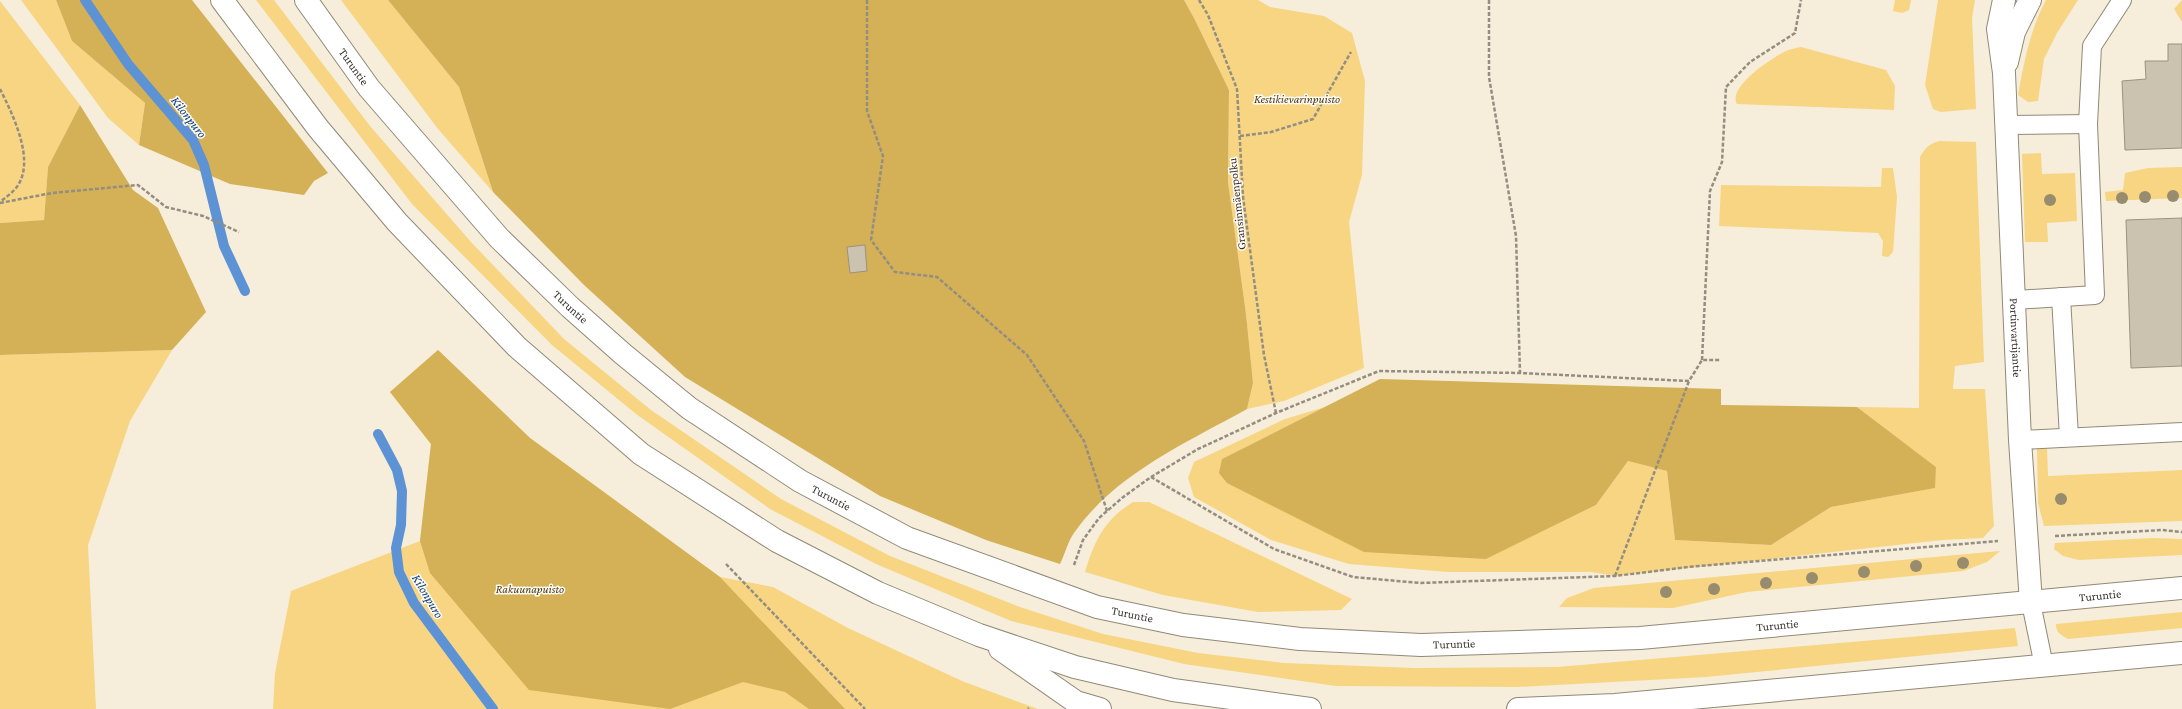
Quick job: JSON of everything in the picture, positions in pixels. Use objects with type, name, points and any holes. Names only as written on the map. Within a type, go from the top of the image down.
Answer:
[{"type":"main road","points":[[222,0],[318,128],[397,222],[517,347],[640,454],[777,541],[878,593],[979,635],[1075,667],[1173,690],[1310,709]]},
{"type":"main road","name":"Turuntie","points":[[306,0],[369,88],[499,238],[593,328],[689,408],[800,481],[907,538],[1097,607],[1191,626],[1300,639],[1420,645],[1640,638],[2182,588]]},
{"type":"main road","name":"Portinvartijantie","points":[[2004,0],[1998,29],[2004,73],[2020,440],[2031,603]]},
{"type":"main road","name":"Portinvartijantie","points":[[2004,73],[2014,32],[2030,0]]},
{"type":"main road","points":[[979,635],[1076,702],[1100,709]]},
{"type":"main road","points":[[1518,709],[1615,705],[2182,653]]},
{"type":"lane","points":[[2015,300],[2095,295],[2088,124],[2092,46],[2122,0]]},
{"type":"lane","points":[[2006,125],[2088,124]]},
{"type":"lane","points":[[2061,297],[2069,437]]},
{"type":"lane","points":[[2020,440],[2182,432]]},
{"type":"lane","points":[[2031,603],[2044,666]]},
{"type":"path","points":[[867,0],[867,111],[883,156],[871,240],[895,272],[937,276],[1026,355],[1084,441],[1107,511]]},
{"type":"path","name":"Gransinmäenpolku","points":[[1199,0],[1208,15],[1238,89],[1243,198],[1264,355],[1276,413]]},
{"type":"path","points":[[1490,0],[1489,77],[1516,236],[1520,373]]},
{"type":"path","points":[[1615,576],[1689,381],[1702,360],[1710,191],[1722,162],[1726,87],[1750,62],[1795,33],[1801,0]]},
{"type":"path","points":[[1240,136],[1271,132],[1313,119],[1351,52]]},
{"type":"path","points":[[0,89],[17,125],[23,148],[23,170],[17,187],[0,203]]},
{"type":"path","points":[[0,203],[52,193],[138,185],[166,207],[203,216],[239,232]]},
{"type":"path","points":[[1702,360],[1721,360]]},
{"type":"path","points":[[1074,565],[1083,540],[1099,518],[1151,476],[1198,449],[1276,413],[1379,370],[1520,373],[1689,381]]},
{"type":"path","points":[[1151,476],[1274,549],[1353,577],[1420,583],[1615,576],[1688,567],[2026,538],[2162,530],[2182,532]]},
{"type":"path","points":[[726,564],[865,709]]},
{"type":"green space","points":[[21,0],[56,0],[72,41],[145,103],[139,145],[108,118]]},
{"type":"green space","points":[[56,0],[192,0],[328,173],[314,181],[304,195],[230,184],[139,145],[145,103],[72,41]]},
{"type":"green space","points":[[256,0],[274,0],[370,126],[471,242],[564,339],[651,410],[781,499],[890,556],[1020,607],[1103,634],[1198,653],[1284,663],[1414,668],[1557,667],[2015,628],[2018,646],[1706,677],[1517,687],[1336,686],[1184,664],[1011,621],[876,564],[770,509],[636,414],[552,345],[412,204]]},
{"type":"green space","points":[[341,0],[388,0],[459,87],[493,192],[438,129]]},
{"type":"green space","points":[[388,0],[1184,0],[1229,90],[1228,182],[1246,314],[1253,383],[1247,409],[1153,462],[1110,494],[1091,512],[1074,533],[1060,564],[986,540],[880,496],[685,377],[584,285],[493,192],[459,87]]},
{"type":"green space","name":"Kestikievarinpuisto","points":[[1184,0],[1258,0],[1270,7],[1324,16],[1352,33],[1365,81],[1362,175],[1349,222],[1364,368],[1284,401],[1247,409],[1253,383],[1246,314],[1228,182],[1229,90]]},
{"type":"green space","points":[[1895,0],[1911,0],[1909,10],[1902,13],[1893,11]]},
{"type":"green space","points":[[1938,0],[1975,0],[1972,18],[1976,109],[1941,112],[1933,109],[1925,85]]},
{"type":"green space","points":[[2046,0],[2078,0],[2057,33],[2044,59],[2038,101],[2028,102],[2018,95],[2025,58],[2040,11]]},
{"type":"green space","points":[[2182,0],[2182,22],[2174,9]]},
{"type":"green space","points":[[0,1],[80,105],[48,167],[44,220],[0,223]]},
{"type":"green space","points":[[1801,47],[1886,70],[1895,86],[1894,110],[1737,104],[1736,97],[1738,90],[1752,74],[1779,55],[1789,50]]},
{"type":"green space","points":[[80,105],[133,190],[158,208],[206,312],[172,350],[0,355],[0,223],[44,220],[48,167]]},
{"type":"green space","points":[[1939,141],[1976,142],[1984,362],[1955,366],[1953,389],[1985,389],[1994,526],[1983,538],[1943,540],[1615,576],[1591,572],[1448,572],[1349,564],[1271,540],[1194,497],[1188,478],[1194,462],[1285,419],[1325,407],[1222,459],[1485,559],[1596,505],[1628,461],[1667,471],[1675,540],[1771,545],[1831,507],[1934,488],[1936,467],[1857,407],[1919,408],[1920,157],[1928,147]]},
{"type":"green space","points":[[2041,153],[2042,174],[2075,173],[2077,221],[2047,223],[2048,242],[2025,242],[2022,154]]},
{"type":"green space","points":[[2182,167],[2182,198],[2106,201],[2105,192],[2123,190],[2125,173],[2148,168]]},
{"type":"green space","points":[[1882,168],[1893,168],[1897,197],[1893,252],[1888,257],[1882,256],[1883,241],[1878,233],[1719,226],[1721,185],[1881,187]]},
{"type":"green space","points":[[172,350],[130,421],[88,545],[96,709],[0,709],[0,355]]},
{"type":"green space","name":"Rakuunapuisto","points":[[438,350],[530,438],[720,577],[773,587],[848,628],[962,681],[1038,709],[273,709],[275,673],[291,591],[420,541],[431,444],[390,392]]},
{"type":"green space","name":"Rakuunapuisto","points":[[438,350],[530,438],[720,577],[845,709],[809,709],[785,692],[743,682],[670,709],[529,690],[430,573],[420,541],[431,444],[390,392]]},
{"type":"green space","points":[[1380,379],[1721,389],[1721,405],[1857,407],[1936,467],[1935,488],[1831,507],[1771,545],[1675,540],[1667,471],[1628,461],[1596,505],[1486,559],[1364,552],[1227,483],[1219,473],[1222,459]]},
{"type":"green space","points":[[2047,448],[2048,476],[2182,470],[2182,521],[2044,526],[2038,503],[2037,449]]},
{"type":"green space","points":[[1133,502],[1149,502],[1352,599],[1341,610],[1258,612],[1163,595],[1085,572],[1092,550],[1108,523]]},
{"type":"green space","points":[[2153,538],[2182,539],[2182,555],[2079,560],[2063,556],[2054,549],[2055,543]]},
{"type":"green space","points":[[2000,551],[1987,562],[1963,571],[1747,592],[1673,608],[1559,607],[1567,598],[1594,588]]},
{"type":"green space","points":[[2182,612],[2182,628],[2068,639],[2059,633],[2056,627],[2056,624]]},
{"type":"building","points":[[2168,44],[2182,44],[2182,148],[2125,150],[2122,81],[2146,79],[2145,61],[2168,61]]},
{"type":"building","points":[[2182,218],[2182,366],[2131,368],[2126,220]]},
{"type":"building","points":[[865,245],[867,271],[850,273],[847,247]]},
{"type":"waterway","name":"Kilonpuro","points":[[85,0],[128,64],[193,140],[204,165],[224,246],[245,291]]},
{"type":"waterway","name":"Kilonpuro","points":[[378,434],[397,470],[402,491],[401,525],[396,548],[399,572],[414,603],[493,709]]}]
